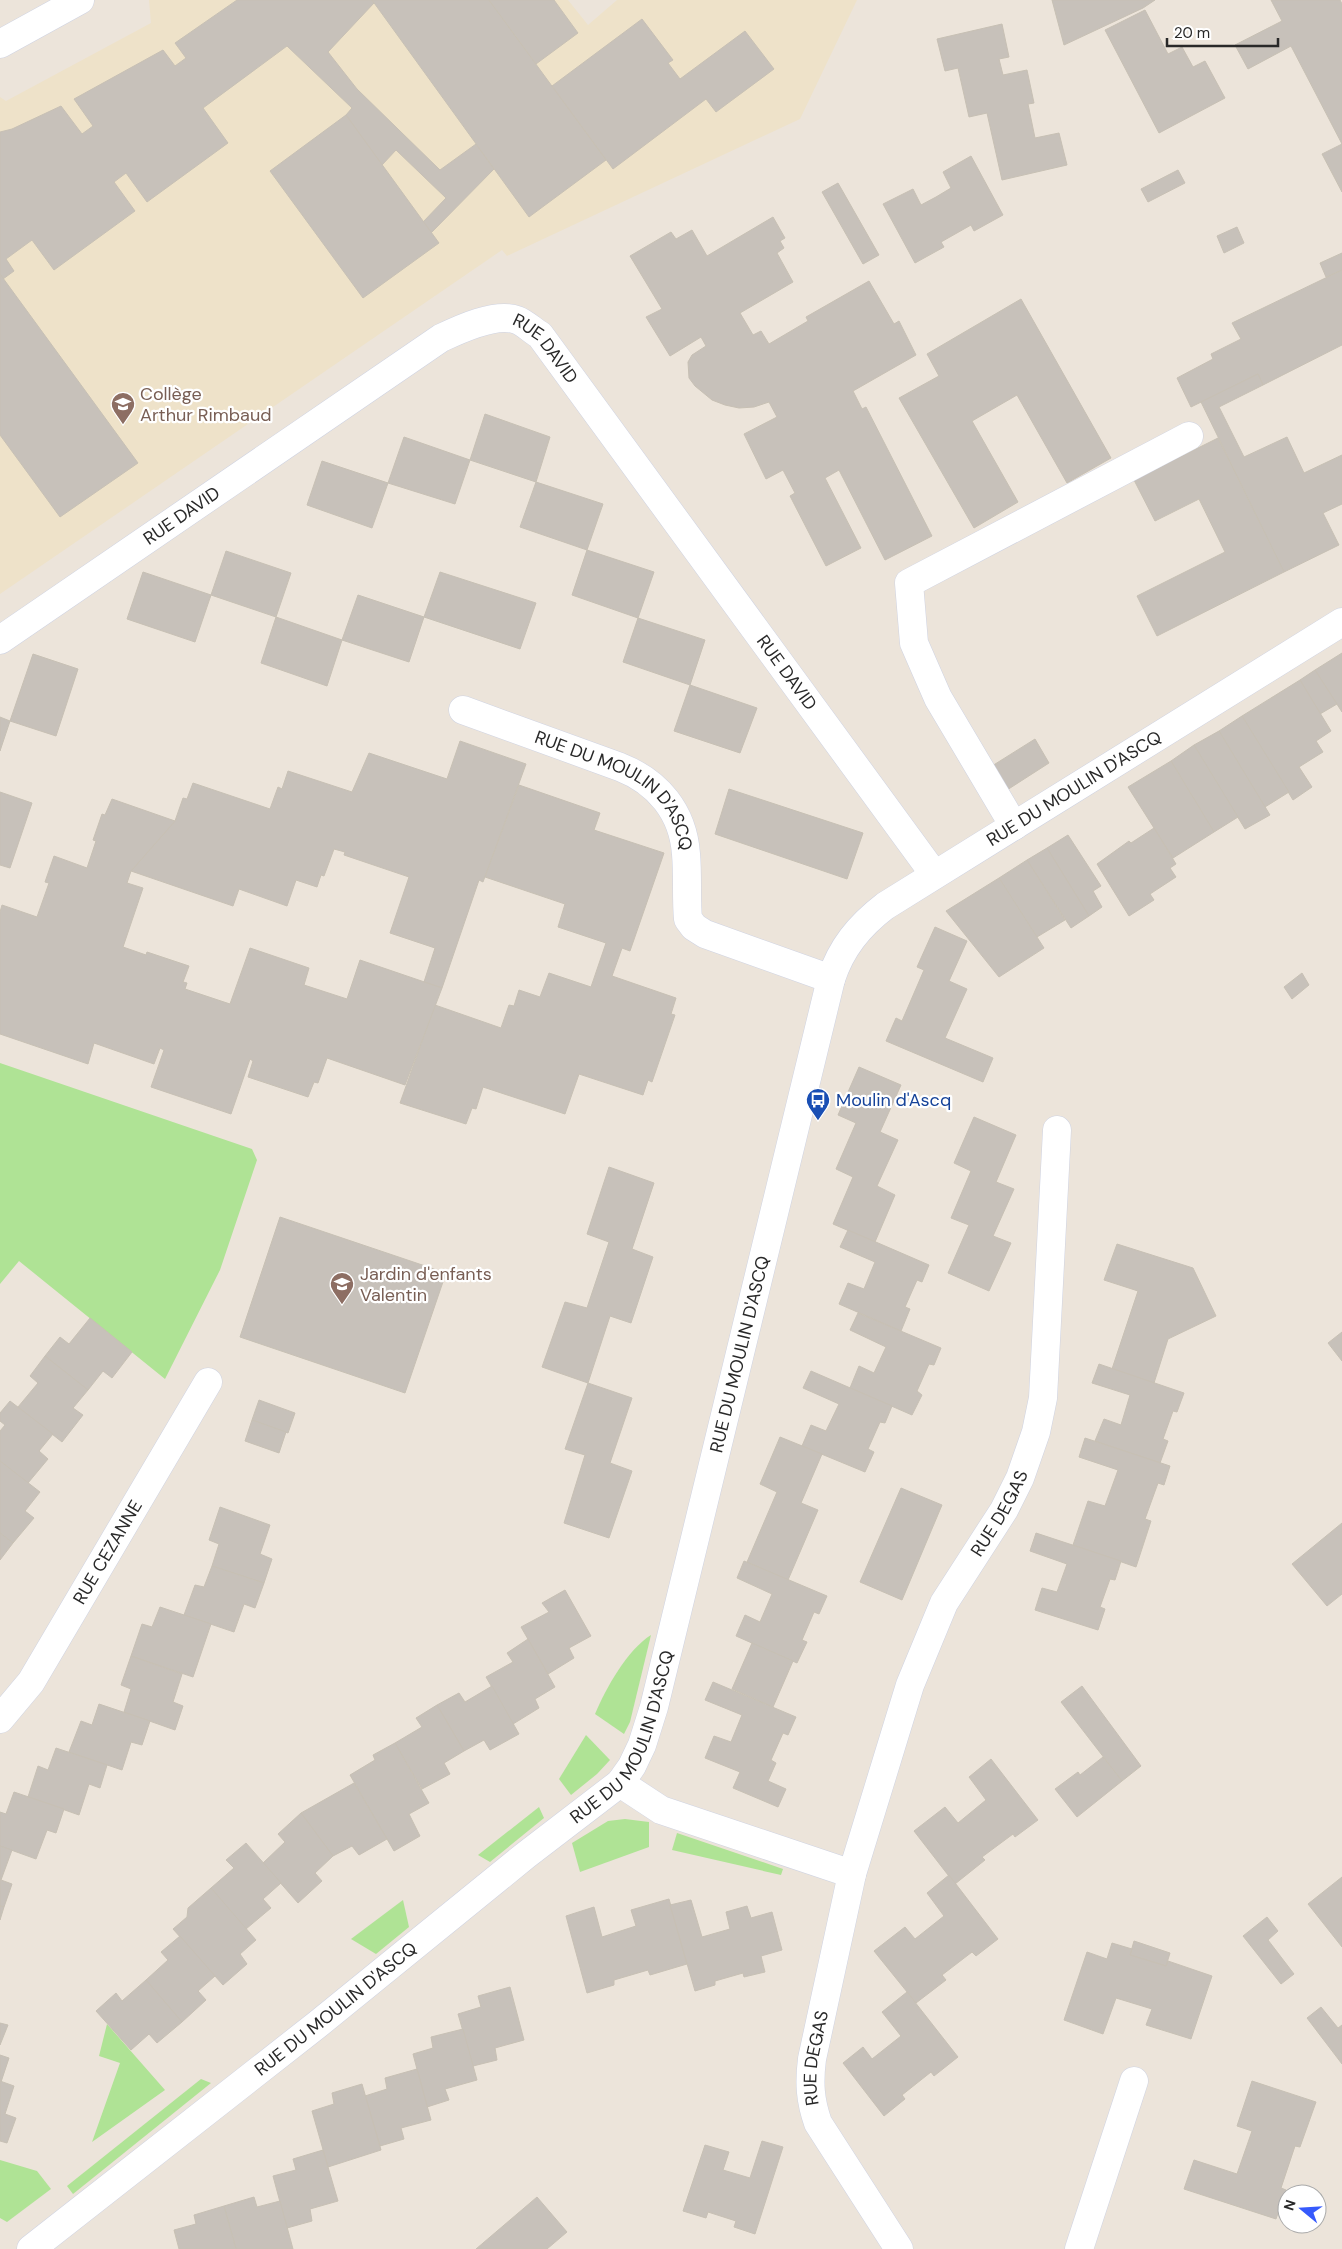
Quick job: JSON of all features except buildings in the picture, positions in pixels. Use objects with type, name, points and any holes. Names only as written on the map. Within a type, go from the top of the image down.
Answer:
[{"type":"street","points":[[0,44],[80,0]]},
{"type":"street","name":"RUE DAVID","points":[[0,640],[440,338],[466,326],[491,319],[516,319],[540,335],[934,874]]},
{"type":"street","points":[[1014,826],[938,698],[922,662],[914,643],[909,583],[1189,436]]},
{"type":"street","name":"RUE DU MOULIN D'ASCQ","points":[[31,2249],[318,2024],[526,1855],[620,1783],[642,1745],[654,1707],[831,979],[845,946],[862,925],[884,906],[1342,622]]},
{"type":"street","name":"RUE DU MOULIN D'ASCQ","points":[[463,710],[638,774],[653,785],[665,799],[684,836],[688,919],[694,927],[705,934],[831,979]]},
{"type":"street","name":"RUE DEGAS","points":[[899,2249],[818,2123],[811,2103],[809,2084],[812,2059],[852,1874],[910,1685],[925,1644],[944,1603],[1004,1510],[1020,1478],[1036,1432],[1043,1398],[1057,1130]]},
{"type":"street","name":"RUE CEZANNE","points":[[0,1719],[30,1682],[208,1382]]},
{"type":"street","points":[[620,1783],[661,1810],[852,1874]]},
{"type":"street","points":[[1079,2249],[1134,2082]]},
{"type":"shaded area","name":"Collège Arthur Rimbaud","points":[[149,0],[568,0],[588,25],[617,0],[857,0],[800,119],[507,256],[502,250],[0,594],[0,97],[6,101],[151,23]]},
{"type":"green space","points":[[0,1063],[252,1149],[257,1160],[220,1270],[165,1379],[19,1261],[0,1284]]},
{"type":"green space","points":[[651,1635],[630,1722],[624,1734],[595,1714],[618,1670],[634,1650]]},
{"type":"green space","points":[[586,1735],[610,1760],[597,1774],[571,1795],[559,1779]]},
{"type":"green space","points":[[539,1807],[544,1818],[490,1862],[478,1855]]},
{"type":"green space","points":[[625,1819],[649,1822],[649,1847],[580,1872],[572,1843],[608,1821]]},
{"type":"green space","points":[[677,1833],[783,1869],[781,1875],[672,1850]]},
{"type":"green space","points":[[403,1900],[409,1927],[376,1954],[351,1939]]},
{"type":"green space","points":[[107,2024],[165,2090],[92,2142],[120,2063],[99,2056]]},
{"type":"green space","points":[[201,2079],[211,2083],[73,2194],[67,2186]]},
{"type":"green space","points":[[0,2160],[37,2171],[51,2189],[7,2222],[0,2218]]},
{"type":"place","name":"Collège Arthur Rimbaud","points":[[123,425]]},
{"type":"place","name":"Moulin d'Ascq","points":[[818,1121]]},
{"type":"place","name":"Jardin d'enfants Valentin","points":[[342,1305]]}]
